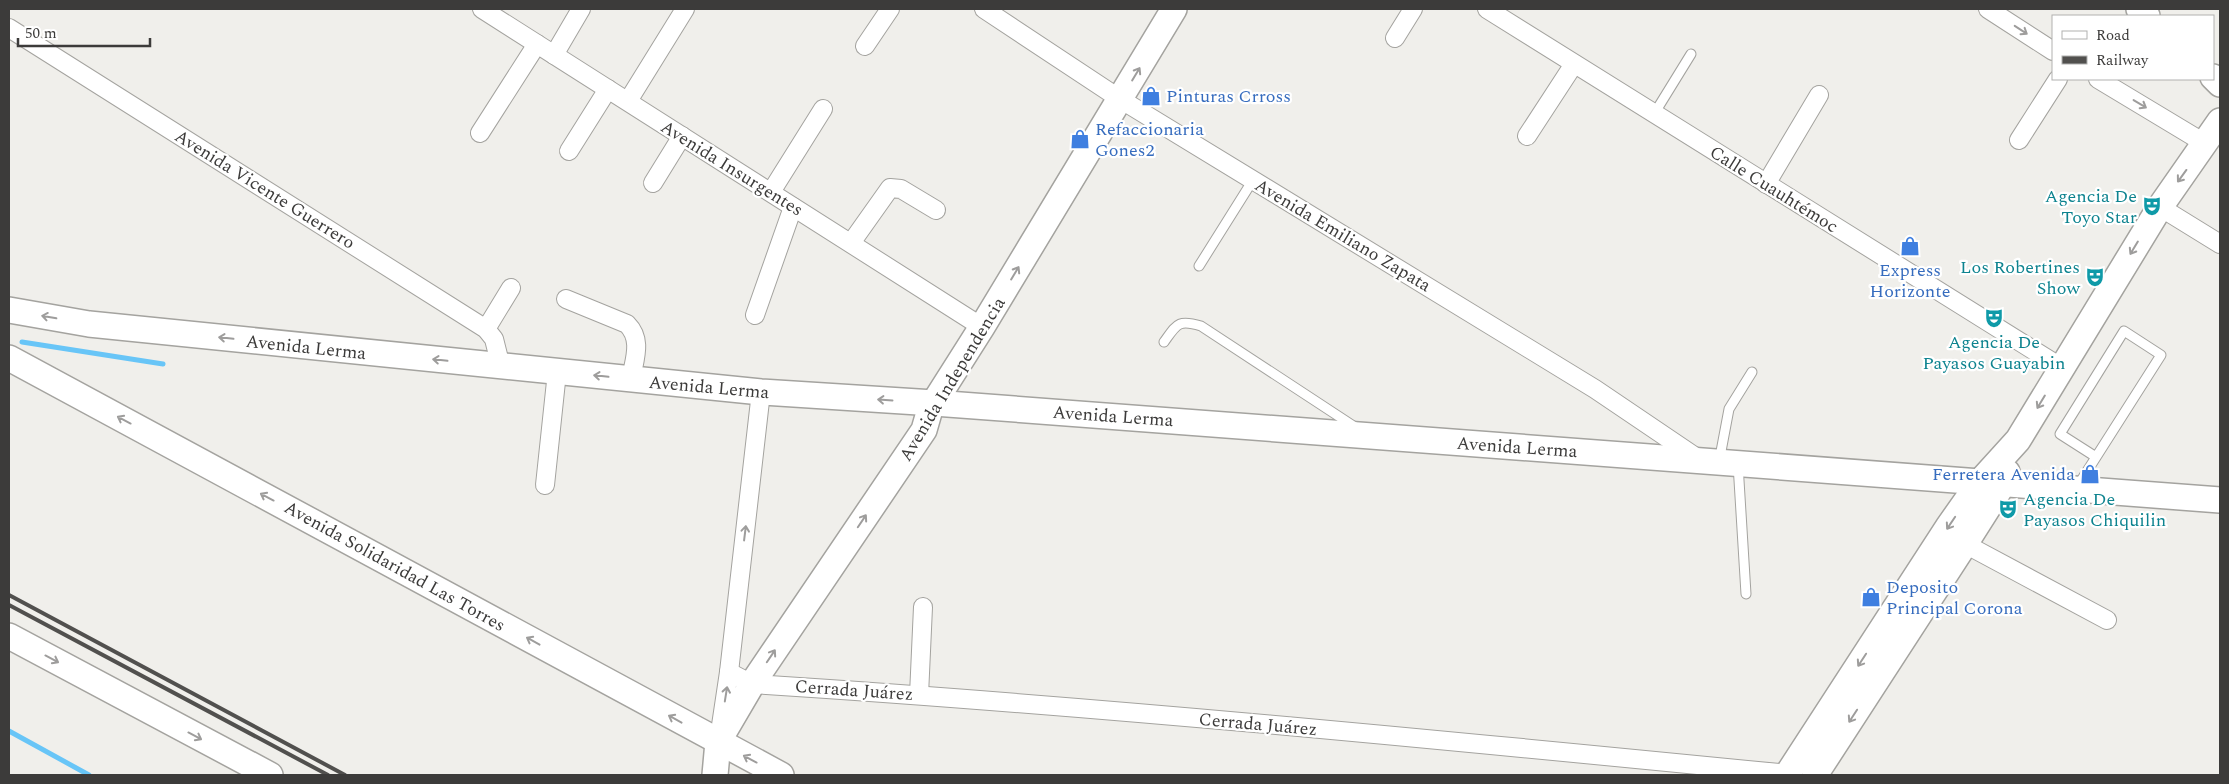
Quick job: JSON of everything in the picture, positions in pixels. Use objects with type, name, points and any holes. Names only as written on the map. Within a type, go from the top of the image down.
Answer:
[{"type":"main road","name":"Avenida Independencia","points":[[715,775],[718,742],[752,684],[929,414],[1174,9]]},
{"type":"main road","points":[[1788,774],[1978,483],[2018,440],[2160,207],[2206,144],[2220,121]]},
{"type":"main road","name":"Avenida Lerma","points":[[9,310],[89,324],[631,379],[760,402],[929,414],[1368,436],[2220,500]]},
{"type":"main road","name":"Avenida Solidaridad Las Torres","points":[[9,358],[781,775]]},
{"type":"main road","points":[[1814,775],[2003,484],[2018,440]]},
{"type":"main road","points":[[9,636],[270,775]]},
{"type":"street","name":"Avenida Insurgentes","points":[[482,9],[982,327]]},
{"type":"street","points":[[554,54],[581,9]]},
{"type":"street","points":[[628,101],[685,9]]},
{"type":"street","points":[[865,46],[890,9]]},
{"type":"street","name":"Avenida Emiliano Zapata","points":[[984,9],[1120,99],[1595,390],[1719,462]]},
{"type":"street","points":[[1395,38],[1413,9]]},
{"type":"street","name":"Calle Cuauhtémoc","points":[[1487,9],[2062,368]]},
{"type":"street","points":[[1988,9],[2052,50]]},
{"type":"street","name":"Avenida Vicente Guerrero","points":[[9,28],[486,328]]},
{"type":"street","points":[[480,133],[537,44]]},
{"type":"street","points":[[1527,136],[1574,64]]},
{"type":"street","points":[[2019,140],[2057,80]]},
{"type":"street","points":[[2100,80],[2206,144]]},
{"type":"street","points":[[569,150],[608,89]]},
{"type":"street","points":[[1766,184],[1819,95]]},
{"type":"street","points":[[771,192],[823,110]]},
{"type":"street","points":[[653,183],[682,136]]},
{"type":"street","points":[[851,243],[888,191],[894,187],[901,189],[936,210]]},
{"type":"street","points":[[755,315],[793,206]]},
{"type":"street","points":[[2160,207],[2220,244]]},
{"type":"street","points":[[500,366],[494,339],[486,328],[511,288]]},
{"type":"street","points":[[566,299],[627,324],[634,332],[637,341],[631,379]]},
{"type":"street","points":[[545,485],[557,372]]},
{"type":"street","name":"Avenida Independencia","points":[[718,742],[729,672],[760,402]]},
{"type":"street","points":[[1965,544],[2106,620]]},
{"type":"street","points":[[919,694],[923,607]]},
{"type":"street","name":"Cerrada Juárez","points":[[729,672],[752,684],[919,694],[1788,774]]},
{"type":"lane","points":[[1654,114],[1691,54]]},
{"type":"lane","points":[[1199,266],[1253,180]]},
{"type":"lane","points":[[1164,342],[1176,325],[1186,322],[1201,326],[1368,436]]},
{"type":"lane","points":[[2076,490],[2161,355],[2124,331],[2060,434],[2096,457]]},
{"type":"lane","points":[[1746,594],[1719,462],[1729,409],[1752,372]]},
{"type":"waterway","points":[[22,342],[163,364]]},
{"type":"waterway","points":[[9,731],[89,775]]},
{"type":"railway","points":[[9,595],[345,775]]},
{"type":"railway","points":[[9,605],[328,775]]},
{"type":"place","name":"Pinturas Crross","points":[[1151,96]]},
{"type":"place","name":"Refaccionaria Gones2","points":[[1080,139]]},
{"type":"place","name":"Agencia De Toyo Star","points":[[2152,206]]},
{"type":"place","name":"Express Horizonte","points":[[1910,246]]},
{"type":"place","name":"Los Robertines Show","points":[[2095,277]]},
{"type":"place","name":"Agencia De Payasos Guayabin","points":[[1994,318]]},
{"type":"place","name":"Ferretera Avenida","points":[[2090,474]]},
{"type":"place","name":"Agencia De Payasos Chiquilin","points":[[2008,509]]},
{"type":"place","name":"Deposito Principal Corona","points":[[1871,597]]}]
